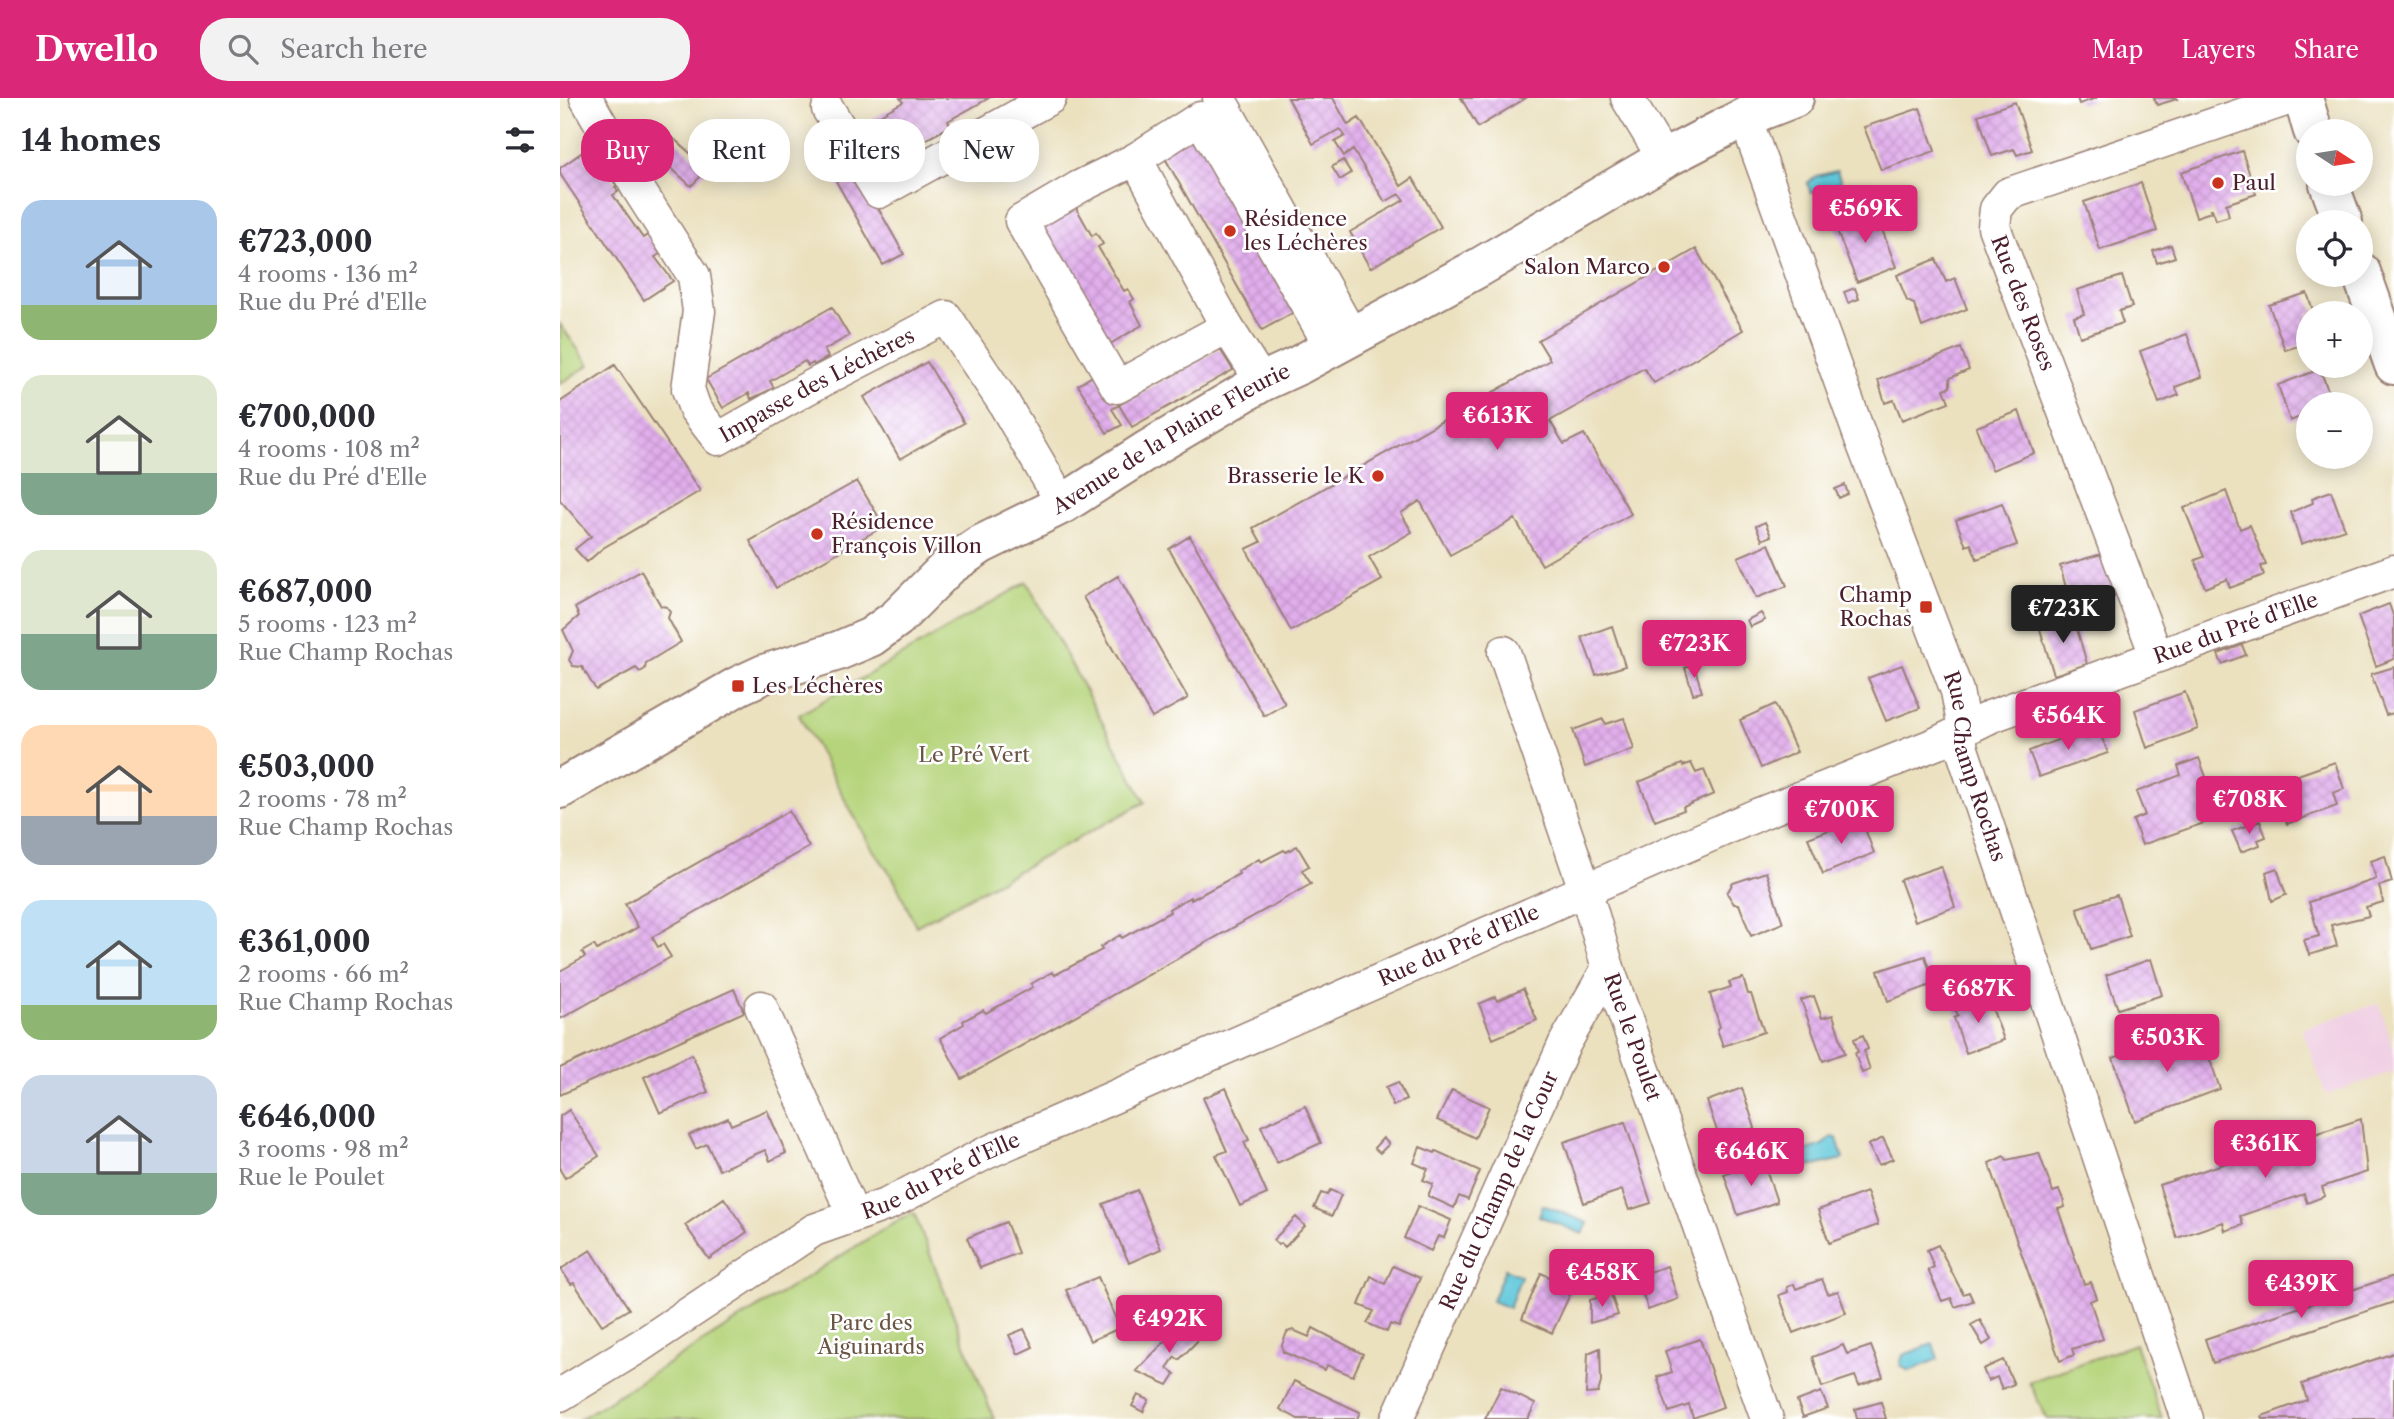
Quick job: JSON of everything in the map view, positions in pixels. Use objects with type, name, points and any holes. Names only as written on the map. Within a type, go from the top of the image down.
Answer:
[{"type":"street","name":"Impasse des Léchères","points":[[586,98],[637,187],[694,276],[699,311],[688,389],[695,409],[718,439],[806,389],[946,317],[1002,401],[1063,504]]},
{"type":"street","points":[[828,109],[880,192],[1050,98]]},
{"type":"street","points":[[1219,98],[1342,342]]},
{"type":"street","points":[[1627,98],[1664,159]]},
{"type":"street","name":"Avenue de la Plaine Fleurie","points":[[560,789],[738,686],[764,674],[871,638],[897,618],[949,566],[980,545],[1038,519],[1262,382],[1480,267],[1664,159],[1745,117],[1794,98]]},
{"type":"street","name":"Rue des Roses","points":[[2156,656],[1994,228],[1996,209],[2008,194],[2291,98]]},
{"type":"street","points":[[2303,98],[2309,119]]},
{"type":"street","name":"Rue Champ Rochas","points":[[1745,117],[1861,439],[1957,691],[1963,732],[1961,746],[2187,1419]]},
{"type":"street","points":[[1227,327],[1116,387],[1021,221],[1079,187],[1136,159],[1200,118],[1342,342]]},
{"type":"street","points":[[1136,159],[1227,327],[1262,382]]},
{"type":"street","points":[[2366,287],[2394,365]]},
{"type":"street","name":"Rue du Pré d'Elle","points":[[560,1395],[640,1346],[814,1230],[853,1214],[888,1204],[986,1153],[1759,814],[1963,732],[1992,716],[2394,571]]},
{"type":"street","name":"Rue le Poulet","points":[[1504,652],[1586,892],[1608,968],[1767,1419]]},
{"type":"street","name":"Rue du Champ de la Cour","points":[[1397,1419],[1565,1043],[1608,968]]},
{"type":"street","points":[[761,1007],[853,1214]]},
{"type":"shaded area","points":[[2379,1003],[2394,1050],[2394,1072],[2326,1095],[2302,1029]]},
{"type":"green space","points":[[560,324],[589,365],[560,384]]},
{"type":"green space","name":"Le Pré Vert","points":[[1027,582],[1145,802],[916,926],[893,877],[871,847],[799,715]]},
{"type":"green space","name":"Parc des Aiguinards","points":[[914,1213],[994,1419],[580,1419],[895,1222]]},
{"type":"green space","points":[[2135,1344],[2162,1419],[2047,1419],[2029,1382]]},
{"type":"water","points":[[1837,171],[1841,182],[1823,192],[1811,193],[1807,183],[1817,176]]},
{"type":"water","points":[[1832,1137],[1837,1138],[1843,1159],[1814,1166],[1807,1165],[1803,1159],[1805,1151],[1822,1145]]},
{"type":"water","points":[[1543,1205],[1588,1223],[1583,1234],[1539,1216]]},
{"type":"water","points":[[1505,1269],[1521,1276],[1509,1308],[1492,1301]]},
{"type":"water","points":[[1933,1344],[1938,1359],[1909,1371],[1900,1365],[1903,1355]]},
{"type":"building","points":[[900,98],[989,98],[952,119],[939,119],[939,132],[925,140],[925,119],[873,119],[903,102]]},
{"type":"building","points":[[1288,98],[1333,98],[1348,125],[1359,118],[1401,186],[1413,178],[1441,227],[1370,268],[1350,232],[1404,200],[1399,194],[1385,202],[1353,150],[1344,156],[1335,142],[1345,136],[1340,129],[1313,144]]},
{"type":"building","points":[[1461,98],[1526,98],[1478,127]]},
{"type":"building","points":[[2077,98],[2097,98],[2079,104]]},
{"type":"building","points":[[2154,98],[2176,98],[2177,99],[2157,105]]},
{"type":"building","points":[[2015,102],[2032,150],[2017,155],[2014,149],[1992,156],[1978,115]]},
{"type":"building","points":[[1920,108],[1935,151],[1881,170],[1864,127]]},
{"type":"building","name":"Résidence les Léchères","points":[[1194,132],[1296,311],[1262,330],[1161,151]]},
{"type":"building","points":[[674,139],[688,151],[688,182],[695,182],[691,186],[674,170]]},
{"type":"building","name":"Paul","points":[[2242,151],[2256,194],[2226,204],[2229,216],[2216,220],[2210,209],[2211,212],[2196,217],[2181,172]]},
{"type":"building","points":[[581,153],[581,182],[614,182],[618,192],[613,195],[643,238],[650,233],[659,248],[657,249],[660,254],[655,257],[673,281],[644,300],[560,174],[560,168]]},
{"type":"building","points":[[1343,160],[1351,173],[1340,180],[1332,167]]},
{"type":"building","points":[[837,182],[863,182],[904,254],[883,265]]},
{"type":"building","points":[[2141,183],[2157,231],[2100,250],[2084,202]]},
{"type":"building","points":[[1073,202],[1092,236],[1096,233],[1103,244],[1098,247],[1124,291],[1128,289],[1134,299],[1130,302],[1142,325],[1110,344],[1039,221]]},
{"type":"building","points":[[1874,208],[1896,267],[1857,282],[1834,223]]},
{"type":"building","points":[[2171,245],[2175,257],[2157,263],[2153,251]]},
{"type":"building","points":[[1696,249],[1743,330],[1654,383],[1644,368],[1550,421],[1564,444],[1584,434],[1631,514],[1542,565],[1515,519],[1450,555],[1420,501],[1401,513],[1412,532],[1369,557],[1382,580],[1291,631],[1246,549],[1261,542],[1253,528],[1550,360],[1538,340]]},
{"type":"building","points":[[1936,259],[1946,282],[1955,278],[1967,309],[1922,327],[1914,304],[1907,301],[1897,275]]},
{"type":"building","points":[[2122,276],[2132,307],[2119,311],[2123,323],[2080,337],[2074,317],[2084,314],[2077,290]]},
{"type":"building","points":[[1855,288],[1859,299],[1848,303],[1844,292]]},
{"type":"building","points":[[2307,293],[2310,301],[2296,301],[2296,347],[2285,350],[2269,305]]},
{"type":"building","points":[[832,307],[849,336],[824,350],[828,357],[814,365],[813,363],[808,366],[805,361],[770,381],[774,388],[751,399],[749,393],[723,408],[706,379]]},
{"type":"building","points":[[2187,334],[2202,377],[2175,387],[2179,395],[2159,403],[2140,351]]},
{"type":"building","points":[[1961,348],[1969,370],[1950,378],[1950,387],[1944,389],[1949,402],[1902,420],[1894,400],[1885,403],[1878,380]]},
{"type":"building","points":[[1220,349],[1233,370],[1132,427],[1119,405]]},
{"type":"building","points":[[927,362],[964,423],[900,459],[864,397]]},
{"type":"building","points":[[615,365],[700,491],[603,548],[587,562],[575,549],[591,536],[560,500],[560,402]]},
{"type":"building","points":[[1099,372],[1119,405],[1112,409],[1122,425],[1107,433],[1078,385]]},
{"type":"building","points":[[2296,378],[2323,378],[2329,392],[2296,392],[2296,419],[2290,421],[2278,385]]},
{"type":"building","points":[[2019,411],[2034,453],[1992,470],[1976,427]]},
{"type":"building","name":"Résidence François Villon","points":[[857,481],[884,526],[776,588],[750,541]]},
{"type":"building","points":[[1845,485],[1848,494],[1839,498],[1835,489]]},
{"type":"building","points":[[2226,491],[2240,529],[2250,525],[2266,565],[2261,566],[2264,575],[2230,588],[2227,579],[2205,588],[2195,560],[2204,557],[2184,508]]},
{"type":"building","points":[[2331,491],[2345,529],[2301,544],[2291,512],[2313,503],[2312,498]]},
{"type":"building","points":[[2002,503],[2017,545],[1977,559],[1971,544],[1966,546],[1956,520]]},
{"type":"building","points":[[1765,522],[1771,536],[1762,540],[1756,526]]},
{"type":"building","points":[[1190,536],[1285,704],[1264,716],[1169,549]]},
{"type":"building","points":[[1769,544],[1787,586],[1756,598],[1738,557]]},
{"type":"building","points":[[2105,553],[2120,594],[2072,609],[2060,566]]},
{"type":"building","points":[[641,571],[661,606],[667,607],[670,612],[668,618],[681,642],[646,663],[645,669],[640,672],[636,668],[596,690],[582,667],[573,666],[569,660],[573,651],[563,630],[579,616],[575,608]]},
{"type":"building","points":[[1118,576],[1188,698],[1152,718],[1083,597]]},
{"type":"building","points":[[2389,604],[2394,618],[2394,659],[2376,666],[2358,616]]},
{"type":"building","points":[[1761,613],[1765,620],[1750,627],[1747,620]]},
{"type":"building","points":[[2073,615],[2087,664],[2054,675],[2039,626]]},
{"type":"building","points":[[1612,626],[1625,666],[1596,675],[1582,637]]},
{"type":"building","points":[[2242,645],[2246,655],[2222,664],[2218,654]]},
{"type":"building","points":[[1694,665],[1702,692],[1693,694],[1685,668]]},
{"type":"building","points":[[1902,665],[1920,708],[1886,721],[1868,678]]},
{"type":"building","points":[[2394,667],[2394,713],[2386,715],[2371,674]]},
{"type":"building","points":[[2185,692],[2198,729],[2147,748],[2135,710]]},
{"type":"building","points":[[1775,704],[1797,752],[1761,768],[1740,720]]},
{"type":"building","points":[[1624,718],[1634,749],[1585,767],[1573,730],[1603,719],[1606,724]]},
{"type":"building","points":[[2098,728],[2108,753],[2039,777],[2029,751],[2085,729],[2087,732]]},
{"type":"building","points":[[2199,758],[2221,817],[2142,845],[2133,820],[2145,815],[2136,792],[2181,775],[2178,766]]},
{"type":"building","points":[[2335,762],[2344,789],[2333,793],[2337,806],[2287,824],[2279,802],[2298,795],[2295,776]]},
{"type":"building","points":[[1691,763],[1696,773],[1704,770],[1714,794],[1655,821],[1639,782],[1682,764]]},
{"type":"building","points":[[789,811],[809,847],[652,937],[658,947],[663,944],[671,957],[560,1019],[560,971],[585,957],[582,952],[594,945],[597,950],[638,927],[625,904]]},
{"type":"building","points":[[1861,818],[1874,853],[1823,874],[1808,838]]},
{"type":"building","points":[[2260,821],[2266,837],[2258,840],[2260,845],[2241,852],[2232,831]]},
{"type":"building","points":[[1297,846],[1309,866],[1302,870],[1311,884],[962,1079],[940,1038],[964,1024],[963,1021],[983,1010],[986,1013],[1033,987],[1031,984],[1052,972],[1055,975],[1102,950],[1100,947],[1120,935],[1122,938],[1170,912],[1169,909],[1239,874],[1238,871],[1259,859],[1261,862]]},
{"type":"building","points":[[2385,856],[2392,882],[2379,886],[2383,902],[2366,907],[2369,916],[2331,925],[2337,946],[2309,955],[2304,940],[2319,936],[2309,902],[2376,879],[2371,861]]},
{"type":"building","points":[[1941,866],[1955,907],[1915,921],[1900,880]]},
{"type":"building","points":[[2277,868],[2286,895],[2272,901],[2266,872]]},
{"type":"building","points":[[1766,872],[1783,923],[1751,936],[1739,904],[1734,904],[1727,893],[1733,883]]},
{"type":"building","points":[[2117,895],[2130,936],[2091,949],[2077,908]]},
{"type":"building","points":[[1925,956],[1934,984],[1888,1001],[1878,971]]},
{"type":"building","points":[[2151,959],[2162,995],[2118,1009],[2106,975]]},
{"type":"building","points":[[1743,978],[1764,1032],[1723,1046],[1710,994],[1731,987],[1729,982]]},
{"type":"building","points":[[734,989],[744,1012],[560,1095],[560,1068]]},
{"type":"building","points":[[1523,989],[1537,1020],[1493,1039],[1479,1004],[1495,997],[1497,1001]]},
{"type":"building","points":[[1814,996],[1822,1018],[1833,1015],[1845,1053],[1823,1061],[1801,1000]]},
{"type":"building","points":[[1988,997],[2004,1040],[1966,1053],[1954,1018],[1958,1016],[1955,1009]]},
{"type":"building","points":[[2199,1027],[2220,1089],[2135,1121],[2113,1058]]},
{"type":"building","points":[[1863,1035],[1868,1049],[1864,1051],[1870,1070],[1862,1073],[1855,1053],[1858,1052],[1854,1039]]},
{"type":"building","points":[[692,1054],[708,1092],[660,1113],[644,1077]]},
{"type":"building","points":[[1398,1082],[1406,1100],[1393,1106],[1386,1087]]},
{"type":"building","points":[[1226,1088],[1249,1140],[1244,1142],[1267,1194],[1240,1206],[1216,1155],[1227,1151],[1203,1098]]},
{"type":"building","points":[[1742,1088],[1755,1128],[1720,1140],[1707,1101]]},
{"type":"building","points":[[1452,1090],[1489,1107],[1475,1138],[1437,1120]]},
{"type":"building","points":[[1305,1106],[1321,1143],[1277,1163],[1261,1126]]},
{"type":"building","points":[[569,1110],[599,1156],[565,1178],[560,1170],[560,1116]]},
{"type":"building","points":[[767,1110],[786,1153],[770,1161],[765,1150],[719,1170],[707,1144],[696,1149],[689,1135],[728,1118],[731,1125]]},
{"type":"building","points":[[2361,1119],[2367,1172],[2322,1187],[2325,1196],[2307,1203],[2304,1194],[2240,1216],[2243,1225],[2225,1231],[2223,1222],[2177,1238],[2159,1185]]},
{"type":"building","points":[[1625,1122],[1651,1203],[1629,1210],[1622,1190],[1584,1203],[1564,1142]]},
{"type":"building","points":[[1383,1138],[1389,1144],[1380,1153],[1374,1148]]},
{"type":"building","points":[[1883,1138],[1893,1159],[1879,1165],[1868,1145]]},
{"type":"building","points":[[1420,1147],[1435,1153],[1436,1151],[1480,1171],[1468,1200],[1459,1196],[1454,1208],[1428,1196],[1433,1184],[1423,1180],[1428,1169],[1414,1163]]},
{"type":"building","points":[[2039,1153],[2053,1192],[2059,1190],[2063,1199],[2065,1207],[2058,1209],[2084,1284],[2091,1282],[2097,1298],[2090,1301],[2103,1339],[2072,1349],[2074,1355],[2060,1361],[1989,1163],[2004,1156],[2007,1160]]},
{"type":"building","points":[[1763,1160],[1777,1202],[1738,1215],[1724,1174]]},
{"type":"building","points":[[1137,1190],[1161,1249],[1129,1263],[1103,1204]]},
{"type":"building","points":[[1330,1190],[1341,1195],[1332,1216],[1314,1208],[1321,1193],[1327,1195]]},
{"type":"building","points":[[1867,1192],[1878,1225],[1829,1243],[1818,1210]]},
{"type":"building","points":[[724,1198],[747,1232],[709,1259],[685,1225]]},
{"type":"building","points":[[1418,1206],[1451,1220],[1444,1238],[1438,1236],[1431,1251],[1404,1238]]},
{"type":"building","points":[[1296,1217],[1305,1226],[1285,1247],[1281,1243],[1278,1245],[1273,1240]]},
{"type":"building","points":[[1006,1222],[1018,1253],[980,1268],[967,1238]]},
{"type":"building","points":[[1938,1245],[1963,1294],[1969,1292],[1973,1301],[1955,1307],[1951,1298],[1942,1301],[1928,1270],[1934,1267],[1927,1250]]},
{"type":"building","points":[[591,1250],[629,1309],[602,1325],[574,1283],[571,1284],[561,1269]]},
{"type":"building","points":[[1393,1266],[1420,1278],[1399,1327],[1390,1324],[1387,1332],[1367,1323],[1374,1311],[1359,1305],[1371,1276],[1385,1284]]},
{"type":"building","points":[[1667,1266],[1678,1299],[1648,1310],[1637,1276]]},
{"type":"building","points":[[1541,1273],[1573,1288],[1552,1333],[1522,1319]]},
{"type":"building","points":[[2394,1276],[2394,1302],[2213,1363],[2205,1339]]},
{"type":"building","points":[[1098,1277],[1120,1328],[1090,1341],[1066,1290]]},
{"type":"building","points":[[1822,1279],[1828,1294],[1838,1291],[1846,1313],[1793,1333],[1779,1295],[1788,1292],[1787,1287],[1794,1284],[1796,1289]]},
{"type":"building","points":[[1611,1294],[1618,1315],[1590,1323],[1590,1300]]},
{"type":"building","points":[[1200,1307],[1206,1313],[1194,1326],[1186,1320]]},
{"type":"building","points":[[1980,1320],[1991,1340],[1983,1345],[1971,1325]]},
{"type":"building","points":[[1181,1325],[1203,1335],[1179,1360],[1175,1357],[1167,1368],[1175,1374],[1168,1385],[1136,1371]]},
{"type":"building","points":[[1313,1328],[1363,1354],[1353,1376],[1327,1365],[1325,1370],[1283,1352],[1282,1345],[1287,1332],[1293,1330],[1309,1337]]},
{"type":"building","points":[[1024,1329],[1033,1347],[1018,1354],[1009,1335]]},
{"type":"building","points":[[1700,1339],[1723,1407],[1693,1418],[1689,1405],[1669,1412],[1657,1377],[1672,1372],[1665,1351]]},
{"type":"building","points":[[1843,1345],[1847,1354],[1871,1346],[1883,1377],[1859,1386],[1855,1376],[1822,1387],[1813,1357]]},
{"type":"building","points":[[1600,1348],[1601,1382],[1598,1393],[1586,1394],[1588,1353]]},
{"type":"building","points":[[2394,1353],[2394,1419],[2263,1419],[2262,1416],[2307,1400],[2302,1384]]},
{"type":"building","points":[[2003,1360],[2014,1384],[2002,1389],[1997,1377],[1988,1381],[1983,1369]]},
{"type":"building","points":[[1294,1381],[1360,1412],[1357,1419],[1298,1419],[1280,1409]]},
{"type":"building","points":[[1501,1387],[1535,1404],[1528,1419],[1485,1419]]},
{"type":"building","points":[[1821,1392],[1828,1408],[1803,1417],[1797,1401]]},
{"type":"building","points":[[1138,1395],[1149,1400],[1143,1412],[1132,1406]]},
{"type":"building","points":[[1881,1402],[1886,1419],[1857,1419],[1855,1409]]},
{"type":"place","name":"Paul","points":[[2218,183]]},
{"type":"place","name":"Résidence les Léchères","points":[[1230,231]]},
{"type":"place","name":"Salon Marco","points":[[1664,267]]},
{"type":"place","name":"Brasserie le K","points":[[1378,476]]},
{"type":"place","name":"Résidence François Villon","points":[[817,534]]},
{"type":"place","name":"Champ Rochas","points":[[1926,607]]},
{"type":"place","name":"Les Léchères","points":[[738,686]]}]
